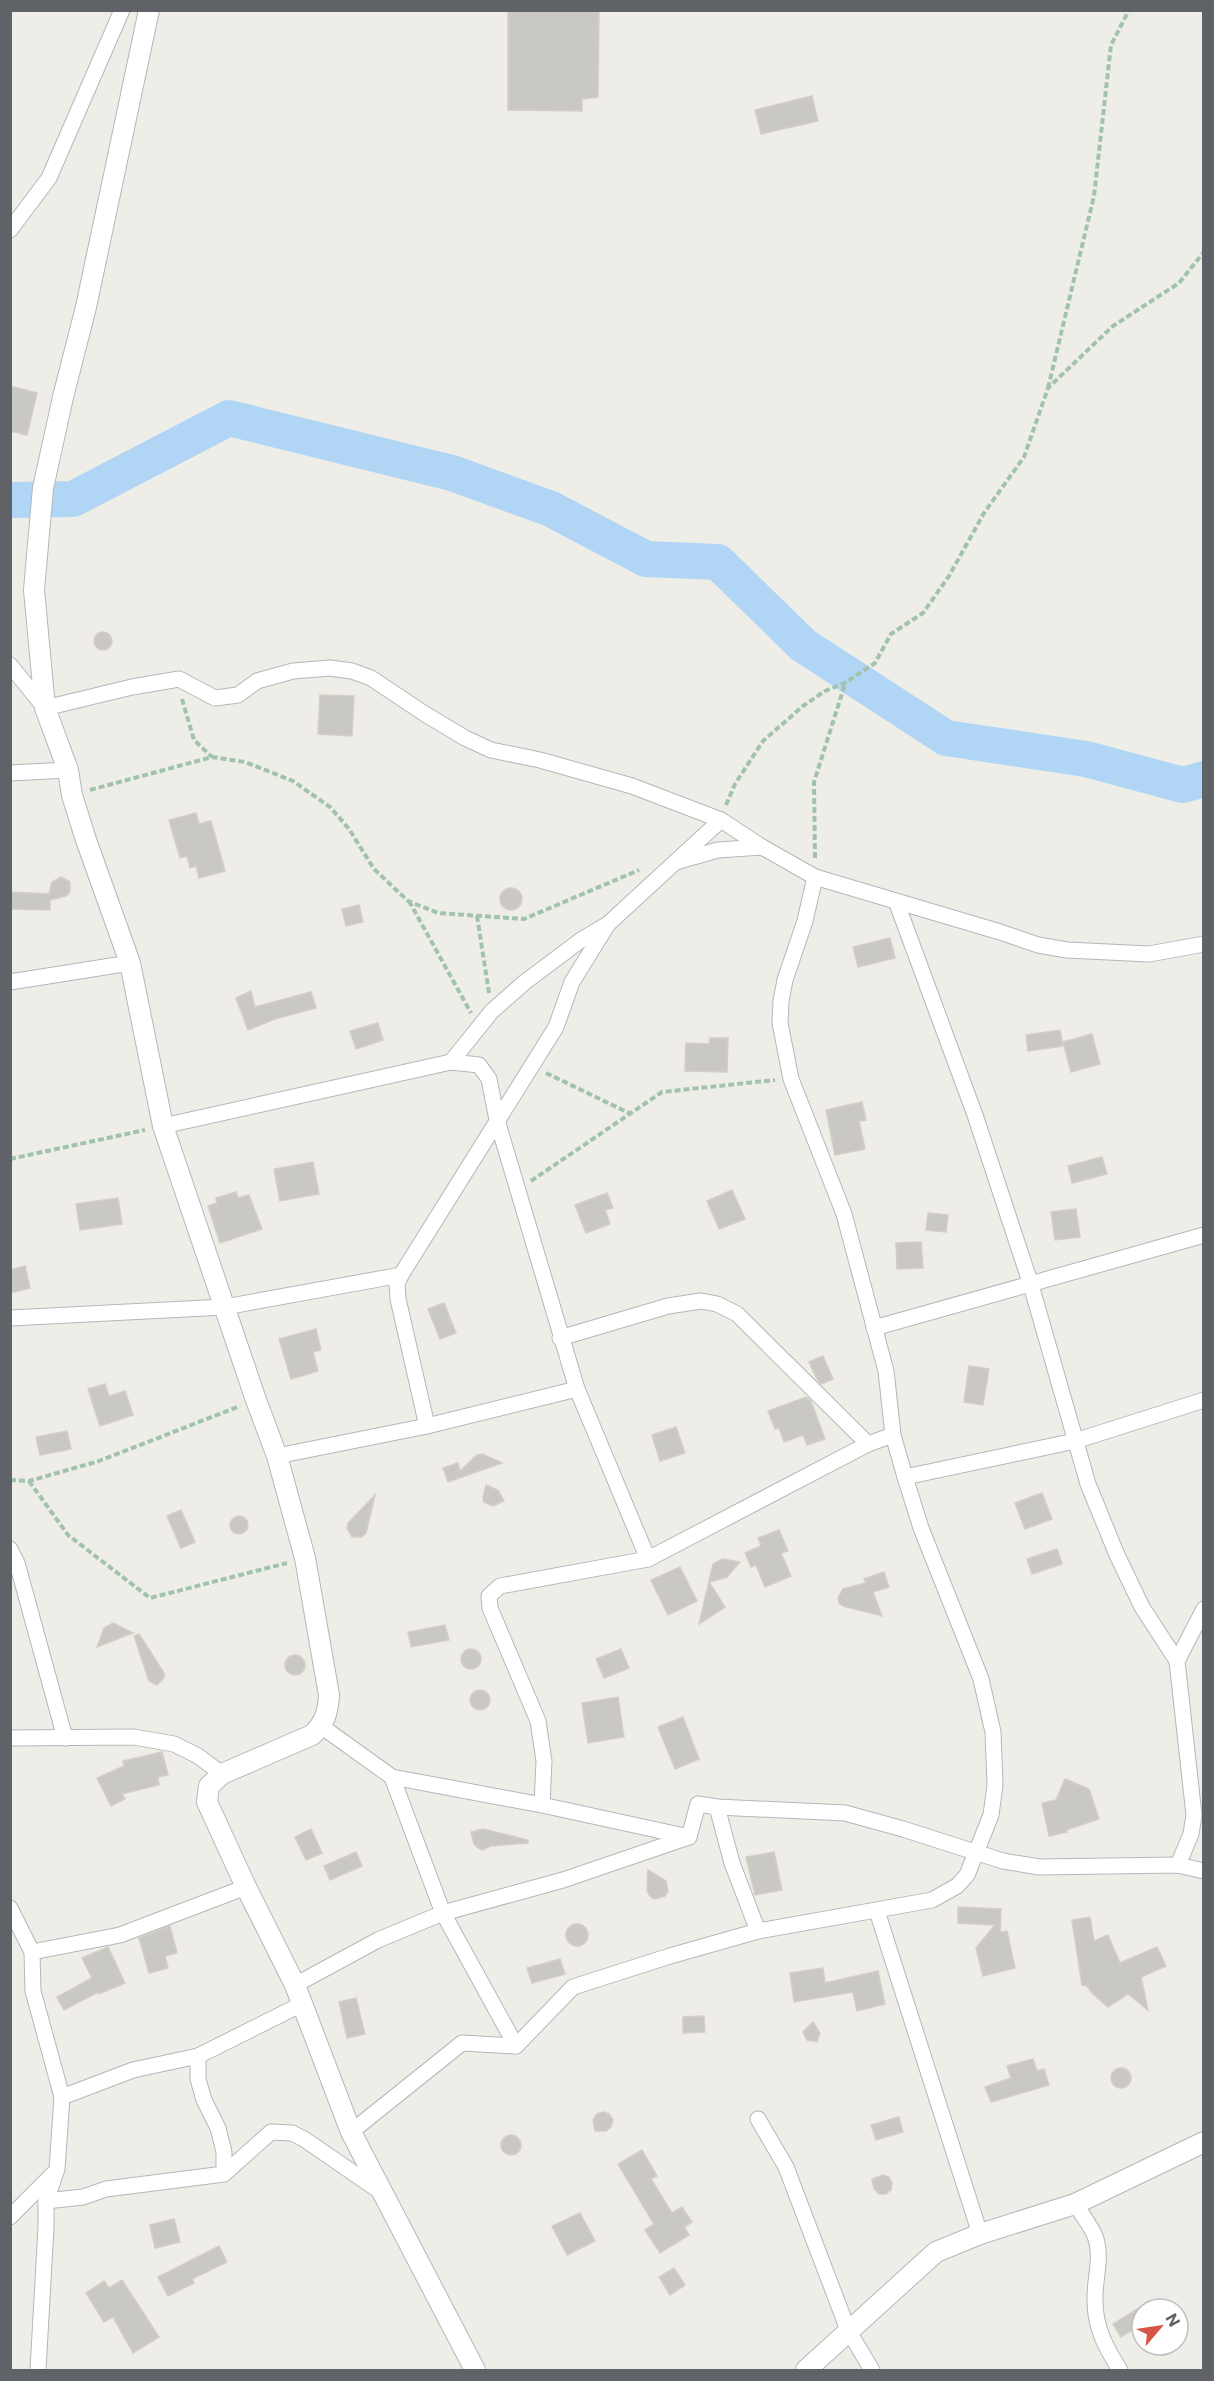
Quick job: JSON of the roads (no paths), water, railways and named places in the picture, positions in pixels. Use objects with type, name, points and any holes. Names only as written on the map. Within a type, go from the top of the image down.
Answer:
[{"type":"street","points":[[10,230],[49,178],[122,10]]},
{"type":"street","points":[[149,10],[86,307],[43,488],[34,590],[45,708],[68,770],[72,795],[85,837],[130,963],[163,1125],[277,1456],[305,1558],[329,1695],[328,1711],[321,1726],[312,1735],[222,1774],[209,1786],[207,1802],[295,1985],[351,2132],[475,2370]]},
{"type":"street","points":[[10,665],[45,708]]},
{"type":"street","points":[[45,708],[132,687],[179,679],[215,698],[238,695],[257,681],[293,671],[330,668],[352,671],[371,678],[425,714],[465,738],[491,750],[540,760],[622,782],[721,820],[762,848],[815,876],[1038,945],[1067,950],[1149,954],[1203,944]]},
{"type":"street","points":[[10,773],[68,770]]},
{"type":"street","points":[[451,1062],[492,1011],[562,954],[608,924],[721,820]]},
{"type":"street","points":[[676,862],[718,850],[762,848]]},
{"type":"street","points":[[351,2132],[462,2043],[516,2046],[573,1987],[758,1931],[932,1900],[967,1875],[991,1815],[995,1785],[993,1732],[981,1679],[921,1528],[904,1477],[893,1435],[886,1371],[844,1214],[791,1079],[780,1023],[785,980],[805,921],[815,876]]},
{"type":"street","points":[[896,901],[975,1115],[1031,1285],[1088,1484],[1142,1607],[1177,1660],[1194,1815],[1191,1834],[1178,1865]]},
{"type":"street","points":[[427,1426],[398,1299],[398,1284],[401,1275],[556,1027],[572,982],[608,924]]},
{"type":"street","points":[[10,982],[130,963]]},
{"type":"street","points":[[163,1125],[451,1062],[479,1065],[489,1079],[497,1119],[560,1338],[577,1389],[648,1559]]},
{"type":"street","points":[[874,1328],[1203,1235]]},
{"type":"street","points":[[10,1318],[225,1307],[401,1275]]},
{"type":"street","points":[[560,1338],[669,1306],[701,1301],[717,1304],[737,1314],[868,1444]]},
{"type":"street","points":[[277,1456],[427,1426],[577,1389]]},
{"type":"street","points":[[904,1477],[1074,1441],[1203,1400]]},
{"type":"street","points":[[542,1805],[544,1761],[538,1721],[490,1608],[489,1596],[500,1586],[648,1559],[868,1444],[893,1435]]},
{"type":"street","points":[[10,1549],[17,1563],[65,1738]]},
{"type":"street","points":[[1177,1660],[1203,1609]]},
{"type":"street","points":[[321,1726],[392,1777],[542,1805],[689,1837]]},
{"type":"street","points":[[10,1738],[134,1737],[174,1744],[198,1756],[222,1774]]},
{"type":"street","points":[[392,1777],[443,1913],[516,2046]]},
{"type":"street","points":[[689,1837],[698,1804],[717,1807],[845,1813],[903,1829],[976,1854],[1039,1867],[1178,1865],[1203,1871]]},
{"type":"street","points":[[717,1807],[732,1863],[758,1931]]},
{"type":"street","points":[[295,1985],[378,1940],[443,1913],[564,1880],[689,1837]]},
{"type":"street","points":[[32,1952],[120,1935],[246,1887]]},
{"type":"street","points":[[10,1908],[32,1952],[33,1991],[62,2097],[57,2169],[46,2201],[38,2370]]},
{"type":"street","points":[[878,1911],[980,2234]]},
{"type":"street","points":[[62,2097],[133,2070],[198,2056],[302,2004]]},
{"type":"street","points":[[198,2056],[198,2079],[204,2100],[218,2128],[224,2152],[224,2174]]},
{"type":"street","points":[[758,2119],[786,2167],[848,2330],[872,2370]]},
{"type":"street","points":[[46,2201],[83,2197],[105,2189],[224,2174],[271,2132],[284,2132],[304,2139],[384,2194]]},
{"type":"street","points":[[806,2370],[936,2252],[980,2234],[1075,2204],[1203,2142]]},
{"type":"street","points":[[10,2217],[57,2169]]},
{"type":"street","points":[[1075,2204],[1095,2236],[1099,2260],[1095,2300],[1098,2325],[1103,2344],[1120,2370]]},
{"type":"waterway","points":[[10,500],[73,499],[229,418],[452,473],[551,509],[646,559],[718,562],[803,645],[946,738],[1086,759],[1183,785],[1204,779]]}]
